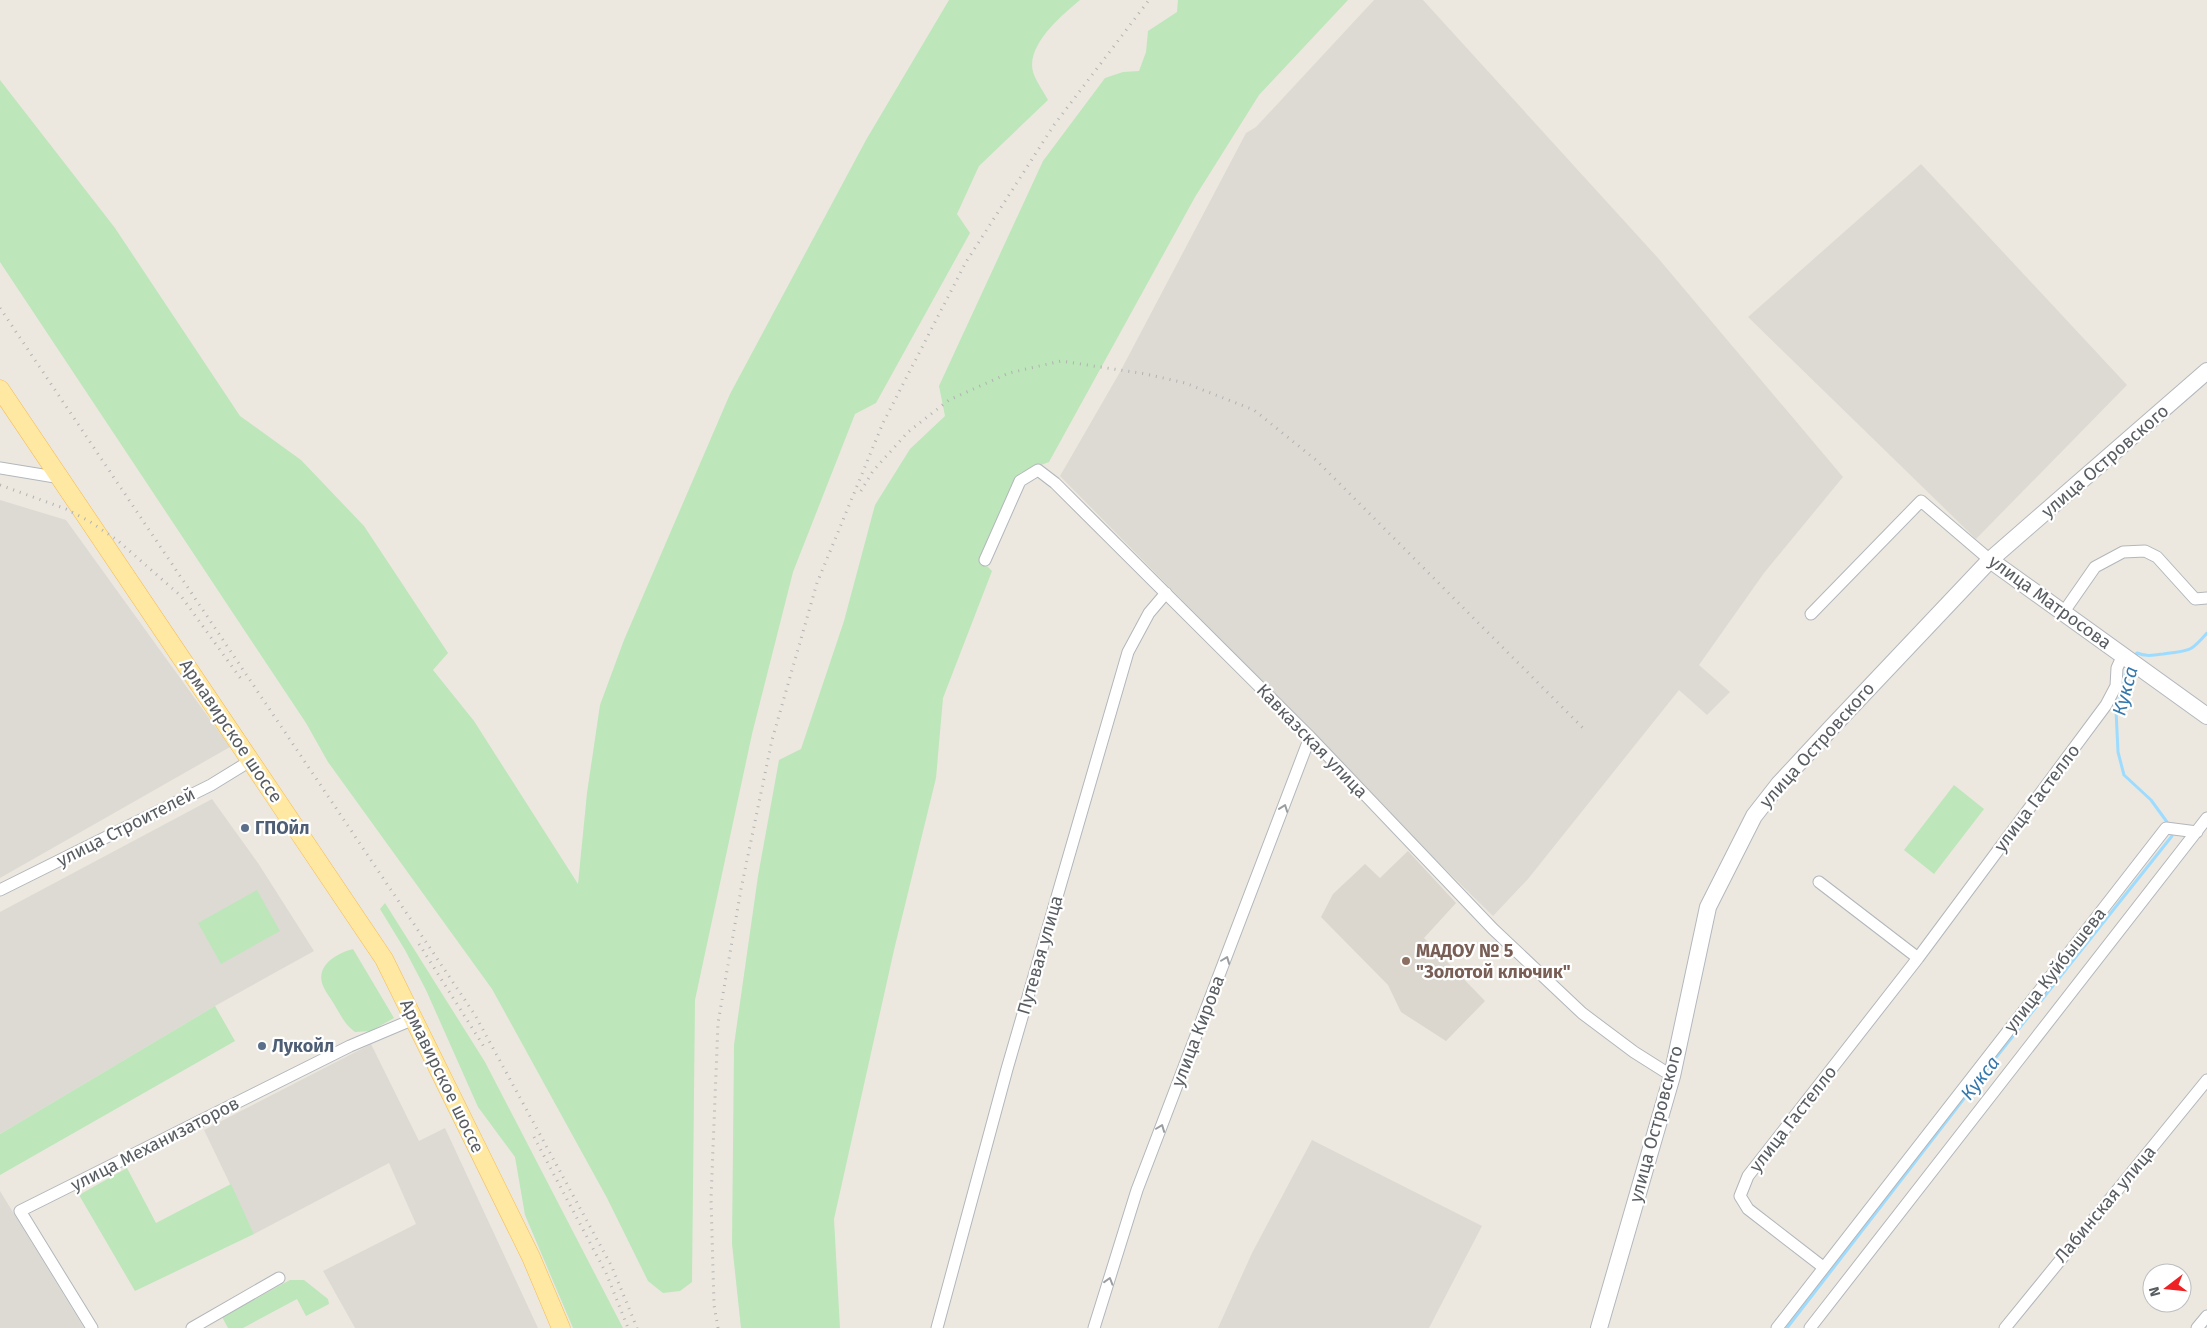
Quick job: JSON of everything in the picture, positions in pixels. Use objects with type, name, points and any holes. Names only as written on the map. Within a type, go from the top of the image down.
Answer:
[{"type":"main road","name":"Армавирское шоссе","points":[[0,389],[364,927],[384,960],[531,1257],[561,1328]]},
{"type":"street","name":"улица Островского","points":[[1599,1328],[1672,1076],[1708,908],[1754,816],[1779,784],[1990,560],[2207,371]]},
{"type":"street","points":[[0,468],[60,478]]},
{"type":"street","name":"Кавказская улица","points":[[985,560],[1020,481],[1038,470],[1055,483],[1310,737],[1493,929],[1582,1013],[1634,1052],[1672,1076]]},
{"type":"street","name":"улица Матросова","points":[[1811,614],[1921,500],[1990,560],[2207,716]]},
{"type":"street","points":[[2063,613],[2095,567],[2123,552],[2145,551],[2156,556],[2195,599],[2207,598]]},
{"type":"street","name":"Путевая улица","points":[[937,1328],[1007,1069],[1128,652],[1149,613],[1166,593]]},
{"type":"street","name":"улица Гастелло","points":[[1823,1267],[1748,1209],[1740,1196],[1748,1176],[1918,958],[2106,705],[2116,686],[2117,668],[2129,660]]},
{"type":"street","name":"улица Кирова","points":[[1094,1328],[1137,1190],[1310,737]]},
{"type":"street","name":"улица Строителей","points":[[0,890],[211,784],[250,761]]},
{"type":"street","name":"улица Куйбышева","points":[[1810,1328],[2207,818]]},
{"type":"street","name":"улица Куйбышева","points":[[1777,1328],[2166,828],[2197,832]]},
{"type":"street","points":[[1819,882],[1918,958]]},
{"type":"street","name":"улица Механизаторов","points":[[92,1328],[20,1211],[350,1046],[414,1019]]},
{"type":"street","name":"Лабинская улица","points":[[2005,1328],[2207,1080]]},
{"type":"street","points":[[192,1328],[279,1278]]},
{"type":"street","points":[[2197,1328],[2207,1316]]},
{"type":"shaded area","points":[[1374,0],[1423,0],[1658,258],[1843,477],[1764,573],[1699,665],[1730,692],[1707,715],[1679,690],[1528,879],[1493,916],[1399,824],[1305,725],[1060,476],[1120,372],[1246,133],[1256,127]]},
{"type":"shaded area","points":[[1921,164],[2127,385],[1976,539],[1748,317]]},
{"type":"shaded area","points":[[0,500],[66,520],[230,747],[0,878]]},
{"type":"shaded area","points":[[212,799],[258,863],[314,951],[215,1006],[0,1134],[0,912]]},
{"type":"shaded area","name":"МАДОУ № 5 \"Золотой ключик\"","points":[[1408,851],[1456,903],[1424,938],[1485,1001],[1446,1041],[1401,1012],[1388,985],[1321,917],[1333,894],[1365,864],[1380,878]]},
{"type":"shaded area","points":[[371,1044],[419,1141],[445,1128],[538,1328],[355,1328],[323,1271],[416,1224],[389,1163],[254,1234],[204,1130]]},
{"type":"shaded area","points":[[1312,1140],[1482,1226],[1429,1328],[1218,1328],[1252,1253]]},
{"type":"shaded area","points":[[0,1191],[84,1328],[0,1328]]},
{"type":"green space","points":[[949,0],[1080,0],[1055,22],[1040,41],[1032,62],[1033,72],[1048,100],[979,166],[957,214],[970,233],[876,403],[855,414],[793,572],[752,734],[695,1000],[692,1282],[680,1291],[663,1293],[648,1281],[607,1198],[492,989],[328,762],[306,723],[0,262],[0,80],[115,228],[240,416],[301,460],[364,526],[448,653],[433,670],[474,721],[578,884],[587,793],[600,705],[624,640],[730,394],[866,140]]},
{"type":"green space","points":[[1178,0],[1348,0],[1259,95],[1195,197],[1049,462],[1020,473],[980,559],[992,571],[943,698],[936,778],[894,950],[834,1219],[840,1328],[741,1328],[732,1244],[734,1045],[758,876],[779,760],[801,749],[844,621],[875,505],[910,449],[945,416],[939,386],[1043,161],[1105,78],[1123,72],[1139,71],[1146,52],[1148,31],[1177,12]]},
{"type":"green space","points":[[1954,785],[1984,809],[1934,874],[1904,850]]},
{"type":"green space","points":[[257,890],[280,931],[221,964],[198,923]]},
{"type":"green space","points":[[385,903],[485,1062],[623,1328],[573,1328],[525,1215],[515,1157],[478,1107],[426,990],[380,909]]},
{"type":"green space","points":[[353,949],[394,1018],[371,1031],[355,1032],[351,1029],[322,983],[321,976],[323,970],[330,960],[341,953]]},
{"type":"green space","points":[[215,1006],[235,1041],[0,1175],[0,1134]]},
{"type":"green space","points":[[127,1168],[156,1223],[231,1184],[254,1234],[135,1291],[79,1195]]},
{"type":"green space","points":[[290,1280],[304,1280],[328,1299],[329,1304],[306,1316],[297,1299],[243,1328],[228,1328],[222,1317]]},
{"type":"waterway","name":"Кукса","points":[[2134,657],[2137,653],[2150,655],[2188,650],[2196,645],[2207,633]]},
{"type":"waterway","name":"Кукса","points":[[2128,667],[2116,710],[2118,752],[2124,775],[2151,800],[2167,822]]},
{"type":"waterway","name":"Кукса","points":[[1787,1328],[1986,1070],[2172,836],[2171,832]]},
{"type":"railway","points":[[718,1328],[714,1305],[711,1199],[718,1023],[741,889],[772,740],[817,583],[883,423],[966,262],[1054,125],[1149,0]]},
{"type":"railway","points":[[0,308],[475,1015],[612,1267],[637,1328]]},
{"type":"railway","points":[[861,491],[873,471],[908,432],[949,400],[1009,373],[1061,361],[1146,374],[1185,383],[1254,410],[1316,460],[1585,730]]},
{"type":"railway","points":[[0,485],[66,509],[89,521],[117,540],[181,596],[241,679]]},
{"type":"railway","points":[[419,944],[486,1050]]},
{"type":"railway","points":[[534,1137],[606,1273],[628,1328]]},
{"type":"place","name":"ГПОйл","points":[[245,828]]},
{"type":"place","name":"МАДОУ № 5 \"Золотой ключик\"","points":[[1406,961]]},
{"type":"place","name":"Лукойл","points":[[262,1046]]}]
